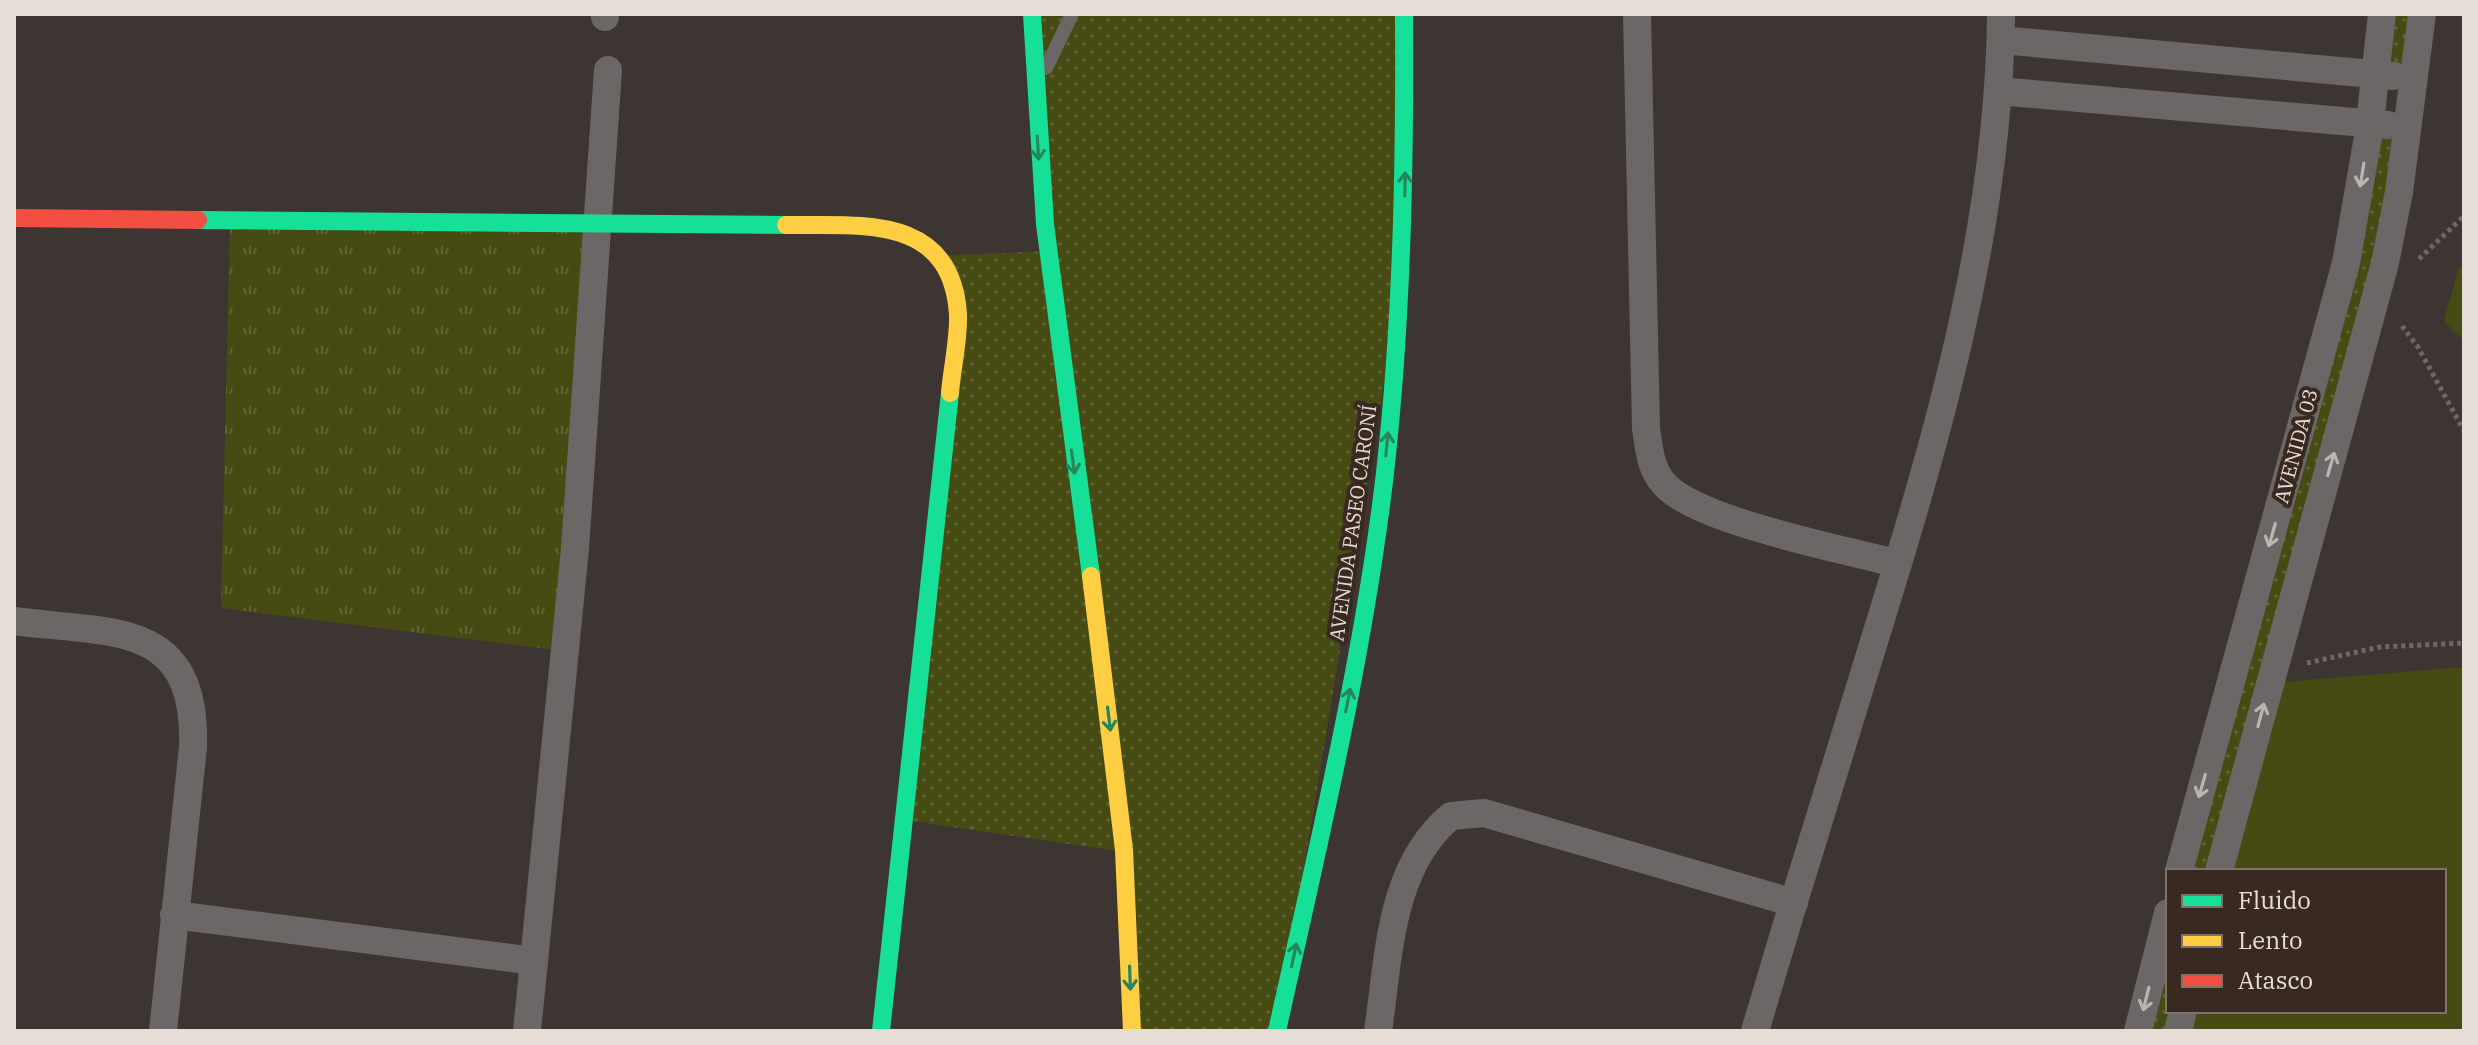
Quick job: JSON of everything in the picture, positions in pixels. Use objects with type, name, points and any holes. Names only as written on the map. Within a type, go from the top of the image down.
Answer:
[{"type":"street","points":[[1032,14],[1043,223],[1125,852],[1132,1031]]},
{"type":"street","name":"AVENIDA PASEO CARONÍ","points":[[1277,1031],[1334,768],[1376,539],[1401,280],[1404,14]]},
{"type":"street","points":[[1637,14],[1646,428],[1655,472],[1676,495],[1715,515],[1898,564]]},
{"type":"street","name":"AVENIDA 03","points":[[2180,869],[2346,263],[2370,123],[2382,14]]},
{"type":"street","name":"AVENIDA 03","points":[[2220,869],[2378,294],[2409,127],[2422,14]]},
{"type":"street","points":[[1755,1031],[1898,564],[1961,334],[1977,254],[1998,91],[2001,27],[2415,78]]},
{"type":"street","points":[[527,1031],[575,549],[600,224],[608,70]]},
{"type":"street","points":[[1998,91],[2409,127]]},
{"type":"street","points":[[14,218],[900,229],[927,243],[953,282],[958,315],[881,1031]]},
{"type":"street","points":[[14,621],[141,639],[164,653],[187,683],[193,710],[193,747],[163,1031]]},
{"type":"street","points":[[1378,1031],[1401,892],[1422,845],[1451,816],[1484,813],[1794,903]]},
{"type":"street","points":[[174,915],[534,961]]},
{"type":"street","points":[[2138,1031],[2166,921]]},
{"type":"lane","points":[[1034,93],[1072,14]]},
{"type":"lane","points":[[1390,14],[1405,47]]},
{"type":"path","points":[[2378,294],[2418,347],[2464,431]]},
{"type":"path","points":[[2270,683],[2302,665],[2331,655],[2380,647],[2464,643]]},
{"type":"green space","points":[[1032,14],[1404,14],[1401,280],[1277,1031],[1132,1031],[1125,852],[904,820],[956,349],[938,256],[1046,251]]},
{"type":"green space","points":[[2382,14],[2422,14],[2417,64],[2375,74]]},
{"type":"green space","points":[[2409,127],[2220,869],[2180,869],[2369,131]]},
{"type":"green space","points":[[230,220],[600,224],[565,651],[221,608]]},
{"type":"green space","points":[[2464,264],[2464,341],[2444,321],[2458,270]]},
{"type":"green space","points":[[2464,667],[2464,1031],[2178,1031],[2182,1013],[2446,1013],[2446,869],[2220,869],[2270,683]]},
{"type":"green space","points":[[2166,921],[2166,1013],[2182,1013],[2178,1031],[2138,1031]]},
{"type":"traffic: fast","points":[[1032,14],[1045,224],[1091,576]]},
{"type":"traffic: fast","points":[[1277,1031],[1352,683],[1385,473],[1401,244],[1404,14]]},
{"type":"traffic: fast","points":[[198,220],[786,225]]},
{"type":"traffic: fast","points":[[881,1031],[950,393]]},
{"type":"traffic: slow","points":[[786,225],[843,225],[897,232],[920,242],[939,258],[952,281],[958,314],[950,393]]},
{"type":"traffic: slow","points":[[1091,576],[1124,850],[1132,1031]]},
{"type":"traffic: jam","points":[[14,218],[198,220]]}]
